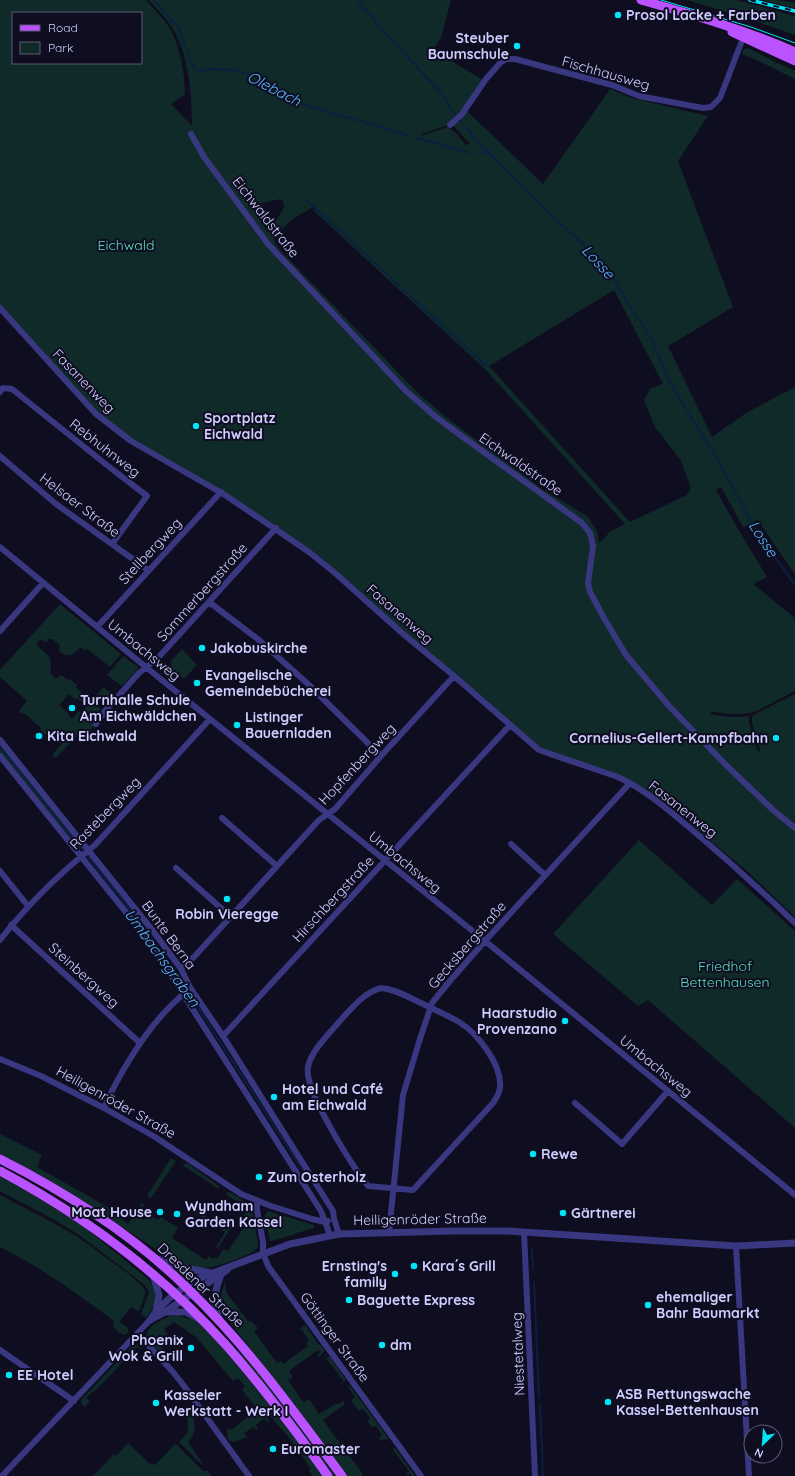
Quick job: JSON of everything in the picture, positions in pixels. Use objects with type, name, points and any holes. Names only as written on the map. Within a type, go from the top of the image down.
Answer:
[{"type":"main road","points":[[641,0],[706,19],[744,35],[795,62]]},
{"type":"main road","points":[[744,35],[767,40],[795,52]]},
{"type":"main road","name":"Dresdener Straße","points":[[0,1159],[64,1194],[118,1230],[152,1256],[189,1289],[244,1347],[342,1476]]},
{"type":"main road","name":"Dresdener Straße","points":[[0,1171],[27,1185],[90,1226],[152,1273],[178,1297],[225,1344],[265,1391],[328,1476]]},
{"type":"street","name":"Fischhausweg","points":[[450,125],[462,114],[486,79],[500,63],[506,59],[515,58],[612,85],[639,96],[703,108],[711,107],[720,98],[744,35]]},
{"type":"street","name":"Eichwaldstraße","points":[[191,134],[204,157],[268,244],[406,391],[436,417],[582,522],[590,533],[593,546],[588,583],[590,592],[626,655],[669,706],[726,765],[773,810],[795,828]]},
{"type":"street","name":"Fasanenweg","points":[[0,308],[96,414],[131,440],[221,492],[276,528],[309,552],[539,750],[605,772],[630,783],[668,809],[745,875],[795,923]]},
{"type":"street","name":"Rebhuhnweg","points":[[0,392],[3,388],[12,389],[147,496],[112,544]]},
{"type":"street","name":"Helsaer Straße","points":[[0,456],[56,504],[148,570]]},
{"type":"street","name":"Stellbergweg","points":[[97,627],[221,492]]},
{"type":"street","name":"Sommerbergstraße","points":[[96,724],[105,711],[134,679],[147,668],[276,528]]},
{"type":"street","name":"Umbachsweg","points":[[0,547],[795,1195]]},
{"type":"street","points":[[0,631],[43,583]]},
{"type":"street","points":[[209,602],[259,640],[308,684],[381,756]]},
{"type":"street","name":"Hopfenbergweg","points":[[181,969],[194,957],[319,820],[335,808],[454,676]]},
{"type":"street","name":"Rastebergweg","points":[[0,940],[28,906],[95,845],[210,719]]},
{"type":"street","name":"Hirschbergstraße","points":[[223,1036],[510,725]]},
{"type":"street","name":"Bunte Berna","points":[[0,740],[150,942],[321,1211],[330,1235]]},
{"type":"street","name":"Bunte Berna","points":[[0,756],[153,931],[181,969],[191,989],[223,1036],[333,1211],[334,1219]]},
{"type":"street","name":"Gecksbergstraße","points":[[389,1232],[403,1095],[430,1008],[449,982],[485,941],[630,783]]},
{"type":"street","points":[[222,818],[277,866]]},
{"type":"street","points":[[511,844],[545,875]]},
{"type":"street","points":[[176,868],[231,917]]},
{"type":"street","points":[[0,871],[28,906]]},
{"type":"street","name":"Steinbergweg","points":[[11,925],[140,1043]]},
{"type":"street","points":[[381,988],[394,991],[430,1008],[460,1022],[477,1037],[487,1050],[496,1066],[500,1088],[498,1096],[415,1189],[393,1189],[368,1186],[339,1142],[314,1095],[307,1074],[310,1061],[329,1034],[347,1013],[367,994],[374,990],[381,988]]},
{"type":"street","points":[[104,1108],[112,1090],[140,1043],[162,1014],[183,994]]},
{"type":"street","name":"Heiligenröder Straße","points":[[0,1058],[41,1076],[104,1108],[172,1147],[241,1194],[257,1201],[312,1219],[325,1222],[334,1219],[339,1234],[460,1231],[524,1232],[736,1246],[795,1243]]},
{"type":"street","points":[[575,1103],[622,1144],[668,1091]]},
{"type":"street","name":"Göttinger Straße","points":[[257,1201],[257,1210],[263,1242],[263,1253],[268,1266],[421,1476]]},
{"type":"street","name":"Niestetalweg","points":[[524,1232],[535,1476]]},
{"type":"street","points":[[2,1476],[138,1334],[156,1312],[212,1273],[232,1267],[263,1253],[290,1244],[339,1234]]},
{"type":"street","points":[[736,1246],[749,1476]]},
{"type":"street","points":[[152,1256],[180,1267],[212,1273]]},
{"type":"street","points":[[189,1289],[221,1275],[232,1267]]},
{"type":"street","points":[[152,1273],[159,1295],[156,1312]]},
{"type":"street","points":[[220,1322],[215,1296],[216,1286],[221,1275]]},
{"type":"street","points":[[150,1320],[165,1312],[178,1297]]},
{"type":"street","points":[[165,1312],[186,1312],[203,1321]]},
{"type":"street","points":[[138,1334],[180,1381],[249,1476]]},
{"type":"street","points":[[0,1350],[74,1401]]},
{"type":"green space","name":"Eichwald","points":[[0,0],[146,0],[168,25],[177,44],[183,70],[185,94],[171,104],[192,126],[190,89],[183,51],[171,25],[149,0],[451,0],[441,38],[433,50],[483,80],[464,108],[543,184],[610,89],[632,98],[708,116],[678,161],[733,307],[668,346],[712,437],[746,413],[795,387],[795,575],[758,520],[743,527],[721,487],[716,490],[767,577],[753,584],[795,618],[795,691],[754,712],[730,714],[711,711],[711,714],[730,717],[749,716],[749,723],[757,750],[760,752],[752,717],[755,714],[795,694],[795,917],[748,872],[689,823],[693,815],[668,794],[663,801],[644,795],[622,782],[604,774],[563,762],[538,752],[335,576],[279,533],[95,415],[0,310]],"holes":[[[448,125],[454,126],[470,144],[466,145],[455,132],[447,127],[423,135],[421,134]],[[281,199],[285,206],[268,233],[252,205]],[[315,206],[316,208],[313,210],[485,369],[625,524],[611,531],[599,543],[597,531],[587,516],[542,489],[446,417],[419,394],[276,245],[273,238],[294,218]],[[614,290],[663,384],[650,389],[644,400],[655,427],[681,461],[691,488],[687,495],[630,522],[489,366]]]},
{"type":"green space","points":[[687,0],[736,0],[795,16],[795,35],[755,21]]},
{"type":"green space","points":[[762,0],[779,0],[795,3],[795,8]]},
{"type":"green space","points":[[748,48],[776,62],[775,64],[778,63],[795,71],[795,79],[742,54],[744,49]]},
{"type":"green space","points":[[60,604],[121,654],[110,667],[87,649],[86,651],[80,647],[73,654],[65,655],[59,651],[60,645],[52,639],[49,639],[46,643],[41,639],[36,644],[49,657],[51,663],[50,673],[56,679],[61,675],[69,680],[70,679],[77,685],[76,688],[90,699],[85,705],[77,698],[75,700],[69,694],[59,705],[69,714],[68,715],[72,719],[79,711],[95,725],[88,732],[83,729],[56,758],[53,755],[64,742],[66,737],[64,734],[57,738],[54,736],[47,736],[40,730],[41,728],[24,713],[22,714],[19,711],[27,701],[0,677],[0,670]]},
{"type":"green space","points":[[182,649],[197,665],[184,679],[170,667],[172,664],[170,662]]},
{"type":"green space","points":[[123,656],[138,667],[122,686],[107,675]]},
{"type":"green space","points":[[103,687],[114,696],[107,703],[97,695]]},
{"type":"green space","points":[[91,700],[100,708],[100,714],[96,723],[83,711]]},
{"type":"green space","points":[[0,742],[83,848],[80,850],[0,752]]},
{"type":"green space","name":"Friedhof Bettenhausen","points":[[639,840],[712,905],[737,879],[795,931],[795,1128],[648,1000],[638,1006],[553,934]]},
{"type":"green space","points":[[0,1134],[42,1155],[37,1167],[106,1206],[128,1224],[142,1203],[144,1204],[140,1217],[144,1220],[148,1214],[158,1220],[161,1217],[178,1228],[172,1238],[206,1260],[209,1256],[213,1259],[218,1257],[224,1249],[228,1251],[249,1220],[244,1217],[245,1212],[242,1210],[244,1206],[225,1194],[229,1192],[248,1203],[251,1213],[253,1213],[258,1244],[257,1248],[239,1258],[209,1267],[192,1267],[171,1260],[87,1204],[0,1154]]},
{"type":"green space","points":[[171,1158],[176,1161],[151,1198],[147,1196]]},
{"type":"green space","points":[[187,1163],[219,1186],[219,1189],[182,1165]]},
{"type":"green space","points":[[0,1176],[25,1189],[87,1229],[149,1280],[154,1290],[155,1299],[152,1309],[146,1318],[141,1314],[149,1292],[145,1285],[79,1235],[53,1219],[0,1191]]},
{"type":"green space","points":[[0,1195],[78,1237],[130,1275],[143,1287],[146,1292],[140,1309],[138,1311],[131,1307],[119,1322],[127,1327],[129,1332],[125,1335],[118,1332],[113,1326],[114,1321],[58,1281],[0,1247]]},
{"type":"green space","points":[[194,1209],[227,1230],[231,1227],[218,1248],[216,1247],[225,1232],[192,1211]]},
{"type":"green space","points":[[268,1211],[314,1225],[314,1228],[270,1241],[265,1215]]},
{"type":"green space","points":[[169,1266],[181,1271],[200,1275],[187,1282]]},
{"type":"green space","points":[[225,1281],[226,1292],[247,1320],[252,1322],[258,1328],[254,1331],[277,1363],[281,1361],[283,1364],[308,1346],[306,1343],[309,1340],[301,1329],[298,1330],[305,1325],[319,1345],[321,1345],[325,1351],[319,1357],[317,1355],[321,1352],[318,1350],[289,1371],[293,1377],[288,1380],[304,1403],[309,1399],[319,1414],[343,1401],[345,1404],[323,1420],[362,1473],[362,1476],[346,1476],[291,1400],[224,1315],[217,1299],[220,1299]]},
{"type":"green space","points":[[170,1316],[180,1316],[189,1319],[192,1318],[200,1323],[245,1372],[324,1476],[313,1476],[309,1471],[311,1469],[286,1434],[269,1415],[267,1417],[269,1421],[267,1422],[265,1418],[256,1425],[258,1429],[256,1430],[254,1427],[244,1433],[247,1437],[234,1442],[228,1440],[227,1428],[231,1430],[240,1423],[255,1406],[242,1390],[245,1386],[238,1378],[233,1381],[196,1337],[174,1322],[164,1329],[168,1335],[157,1342],[162,1348],[159,1351],[148,1339],[148,1331],[154,1324]]},
{"type":"green space","points":[[136,1344],[141,1348],[140,1349],[137,1347],[94,1392],[93,1391],[86,1398],[90,1402],[85,1406],[82,1405],[81,1400],[133,1345]]},
{"type":"green space","points":[[239,1351],[270,1386],[336,1476],[334,1476],[285,1410],[238,1352]]},
{"type":"green space","points":[[330,1357],[346,1380],[340,1385],[343,1381],[341,1377],[336,1379],[340,1376],[327,1359],[323,1361]]},
{"type":"green space","points":[[350,1386],[389,1439],[380,1440],[379,1438],[382,1435],[376,1426],[372,1427],[367,1421],[370,1418],[363,1409],[359,1411],[351,1400],[355,1397],[348,1387]]},
{"type":"green space","points":[[187,1409],[193,1417],[195,1426],[193,1434],[188,1442],[203,1464],[201,1464],[179,1442],[188,1432]]},
{"type":"green space","points":[[128,1443],[149,1463],[155,1465],[176,1444],[203,1471],[208,1471],[211,1476],[93,1476],[114,1454],[116,1456]]},
{"type":"green space","points":[[394,1447],[415,1476],[412,1476],[410,1473],[407,1475],[406,1474],[409,1471],[393,1450]]},
{"type":"waterway","name":"Olebach","points":[[154,0],[178,26],[190,60],[196,72],[211,69],[236,70],[272,85],[291,101],[408,135]]},
{"type":"waterway","name":"Losse","points":[[358,0],[386,34],[442,94],[451,109],[466,128],[527,192],[583,244],[611,274],[651,338],[671,385],[713,452],[759,535],[795,585]]},
{"type":"waterway","name":"Olebach","points":[[417,138],[470,153]]},
{"type":"waterway","name":"Losse","points":[[480,152],[490,152]]},
{"type":"waterway","points":[[304,198],[486,366]]},
{"type":"waterway","name":"Umbachsgraben","points":[[0,747],[145,928],[168,961],[308,1179]]},
{"type":"waterway","name":"Umbachsgraben","points":[[532,1249],[533,1268]]},
{"type":"waterway","name":"Umbachsgraben","points":[[534,1281],[539,1397]]},
{"type":"waterway","name":"Umbachsgraben","points":[[540,1405],[543,1476]]},
{"type":"tram line","points":[[661,0],[751,27],[795,43]]},
{"type":"railway","points":[[750,0],[795,11]]},
{"type":"place","name":"Prosol Lacke + Farben","points":[[618,15]]},
{"type":"place","name":"Steuber Baumschule","points":[[517,46]]},
{"type":"place","name":"Sportplatz Eichwald","points":[[196,426]]},
{"type":"place","name":"Jakobuskirche","points":[[202,648]]},
{"type":"place","name":"Evangelische Gemeindebücherei","points":[[197,683]]},
{"type":"place","name":"Turnhalle Schule Am Eichwäldchen","points":[[72,708]]},
{"type":"place","name":"Listinger Bauernladen","points":[[237,725]]},
{"type":"place","name":"Kita Eichwald","points":[[39,736]]},
{"type":"place","name":"Cornelius-Gellert-Kampfbahn","points":[[776,738]]},
{"type":"place","name":"Robin Vieregge","points":[[227,899]]},
{"type":"place","name":"Haarstudio Provenzano","points":[[565,1021]]},
{"type":"place","name":"Hotel und Café am Eichwald","points":[[274,1097]]},
{"type":"place","name":"Rewe","points":[[533,1154]]},
{"type":"place","name":"Zum Osterholz","points":[[259,1177]]},
{"type":"place","name":"Moat House","points":[[160,1212]]},
{"type":"place","name":"Gärtnerei","points":[[563,1213]]},
{"type":"place","name":"Wyndham Garden Kassel","points":[[177,1214]]},
{"type":"place","name":"Kara´s Grill","points":[[414,1266]]},
{"type":"place","name":"Ernsting's family","points":[[395,1274]]},
{"type":"place","name":"Baguette Express","points":[[349,1300]]},
{"type":"place","name":"ehemaliger Bahr Baumarkt","points":[[648,1305]]},
{"type":"place","name":"dm","points":[[382,1345]]},
{"type":"place","name":"Phoenix Wok & Grill","points":[[191,1348]]},
{"type":"place","name":"EE Hotel","points":[[9,1375]]},
{"type":"place","name":"ASB Rettungswache Kassel-Bettenhausen","points":[[608,1402]]},
{"type":"place","name":"Kasseler Werkstatt - Werk I","points":[[156,1403]]},
{"type":"place","name":"Euromaster","points":[[273,1449]]}]
